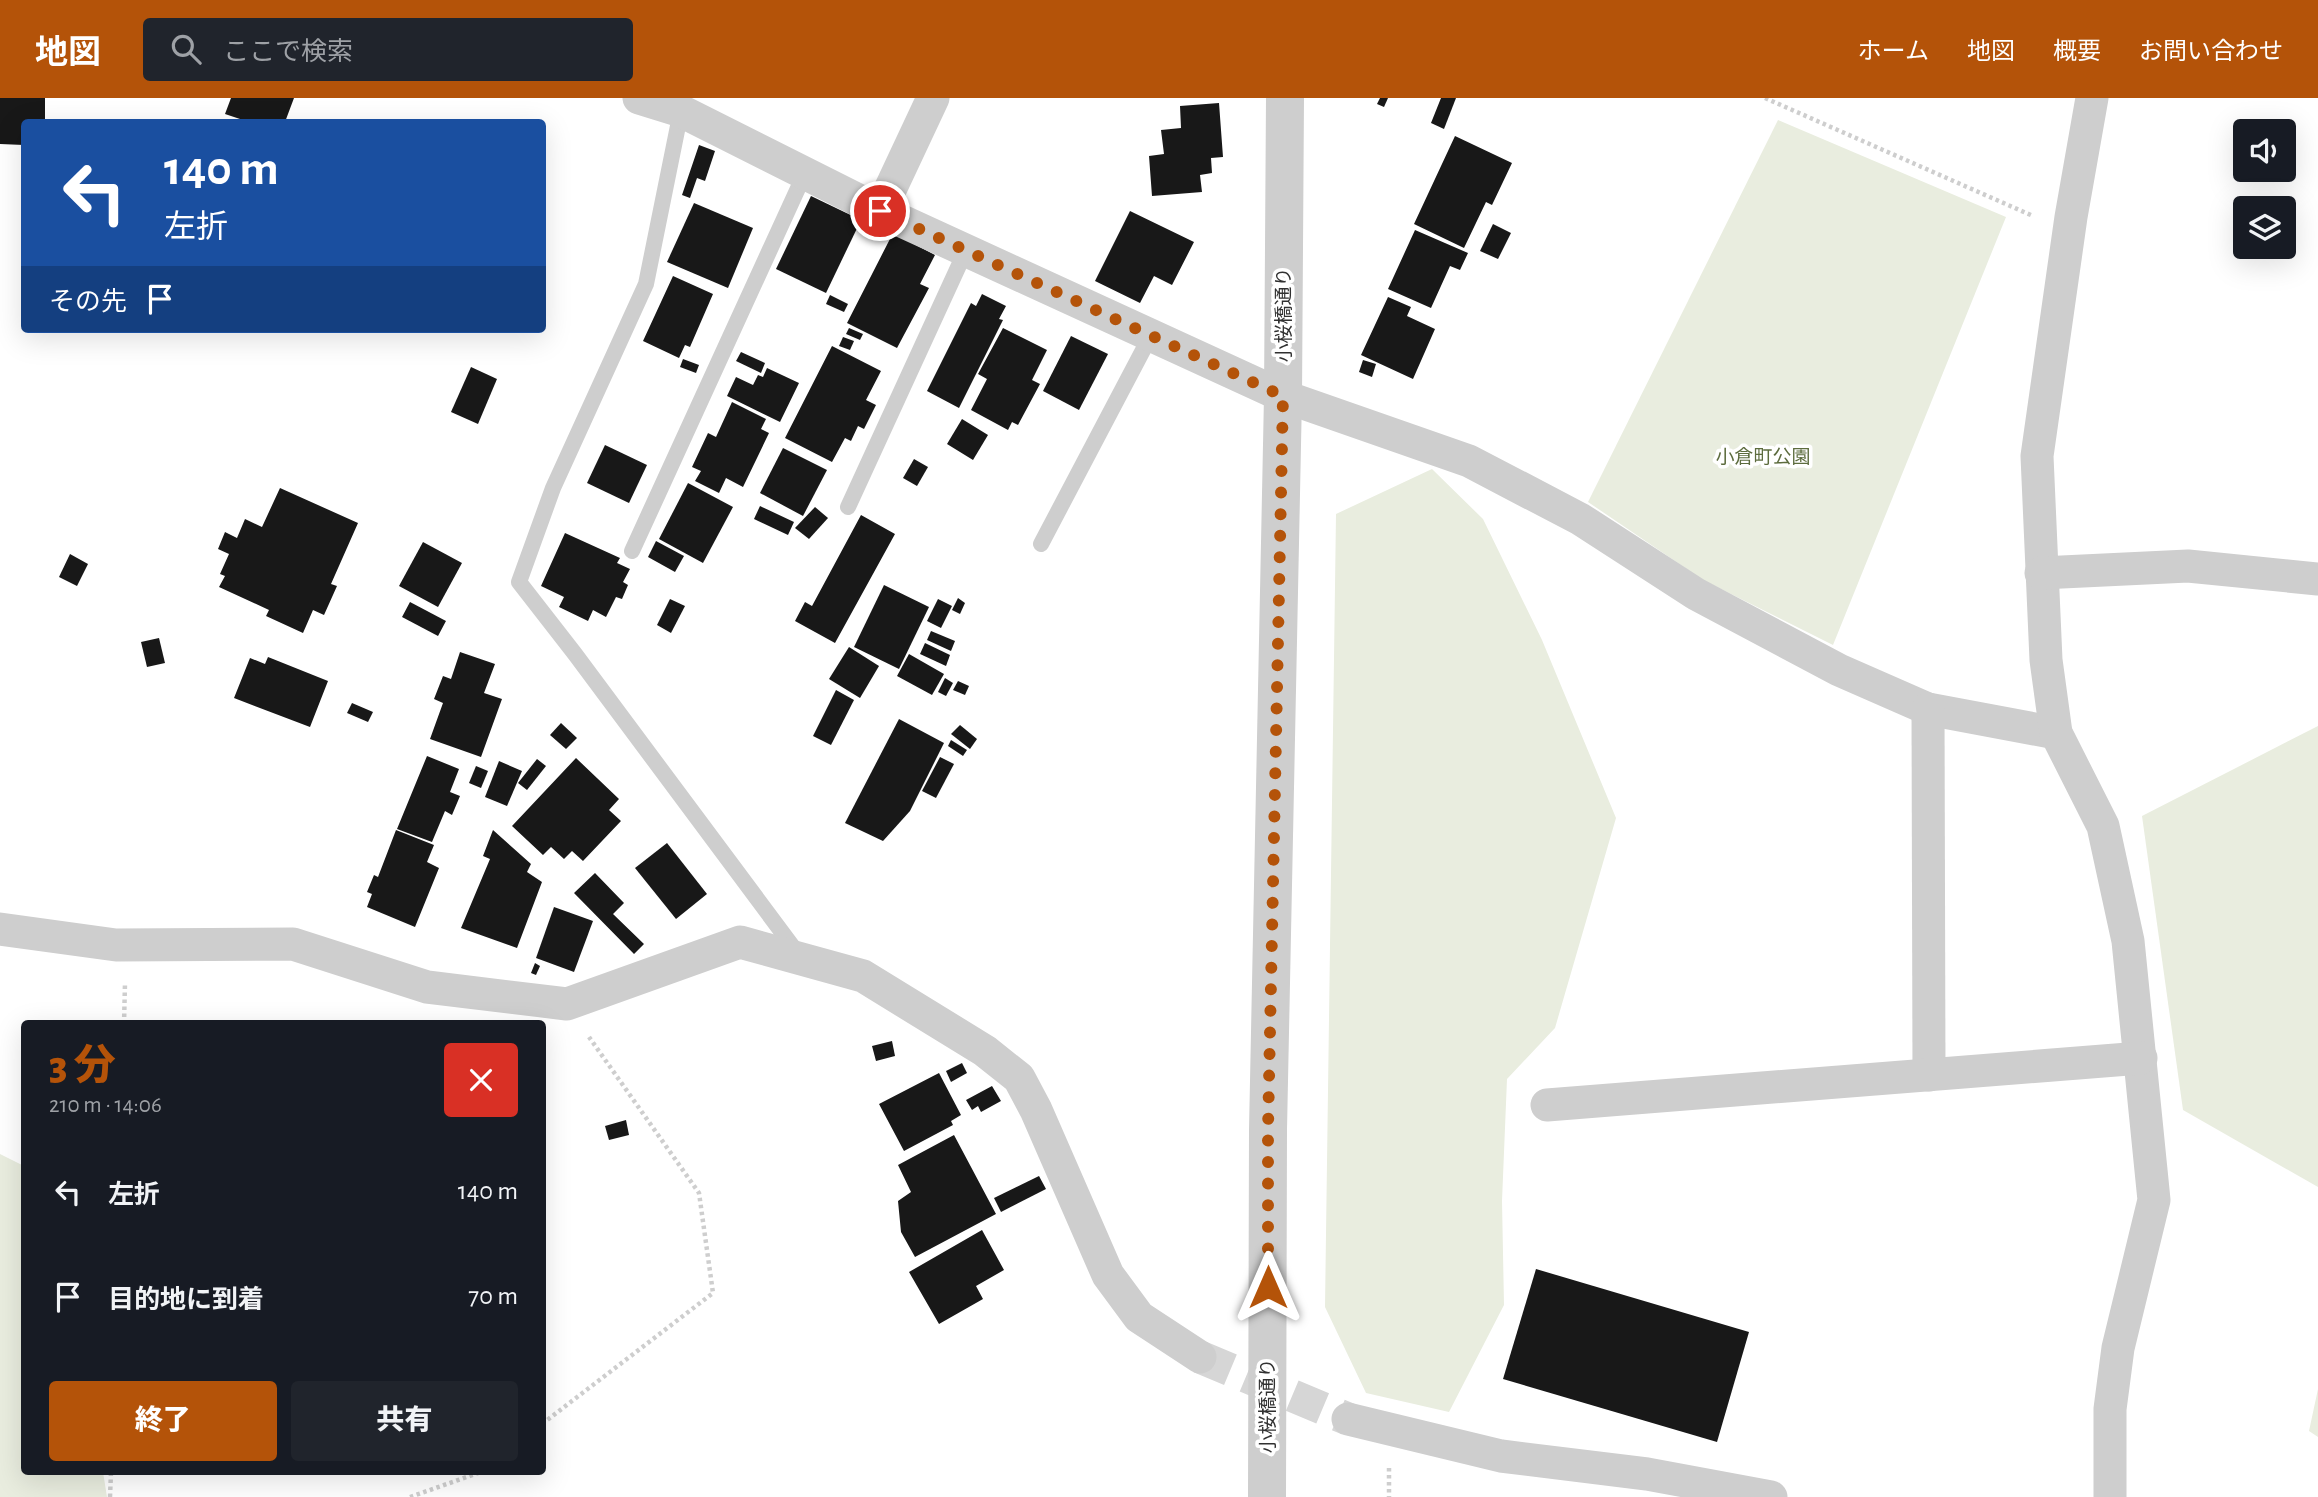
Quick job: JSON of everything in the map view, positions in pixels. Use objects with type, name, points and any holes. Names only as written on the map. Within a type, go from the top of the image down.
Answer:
[{"type":"street","points":[[639,98],[681,111],[880,211],[1283,396],[1469,461],[1580,519],[1708,600],[1839,670],[1928,709],[2056,733]]},
{"type":"street","points":[[880,211],[933,98]]},
{"type":"street","name":"小桜橋通り","points":[[1267,1497],[1268,1130],[1283,396],[1285,98]]},
{"type":"street","points":[[2092,98],[2069,232],[2037,456],[2046,660],[2056,733],[2103,826],[2127,941],[2154,1200],[2118,1348],[2110,1409],[2110,1497]]},
{"type":"street","points":[[2041,573],[2188,566],[2318,579]]},
{"type":"street","points":[[1928,709],[1929,1075]]},
{"type":"street","points":[[0,929],[116,945],[293,944],[427,987],[567,1004],[740,943],[863,976],[985,1051],[1019,1078],[1037,1110],[1108,1275],[1139,1317],[1200,1357]]},
{"type":"street","points":[[1547,1105],[2141,1058]]},
{"type":"street","points":[[1348,1419],[1501,1456],[1647,1474],[1771,1497]]},
{"type":"lane","points":[[681,111],[646,284],[553,488],[519,582],[802,959]]},
{"type":"lane","points":[[632,551],[805,173]]},
{"type":"lane","points":[[848,506],[966,250]]},
{"type":"lane","points":[[1041,544],[1151,335]]},
{"type":"path","points":[[1765,98],[2069,232]]},
{"type":"path","points":[[546,1421],[713,1293],[699,1193],[567,1004]]},
{"type":"path","points":[[110,1497],[111,1475]]},
{"type":"path","points":[[410,1497],[472,1475]]},
{"type":"green space","name":"小倉町公園","points":[[1778,120],[2006,217],[1833,645],[1703,580],[1588,502]]},
{"type":"green space","points":[[1432,469],[1483,519],[1542,640],[1616,818],[1555,1028],[1507,1079],[1502,1201],[1504,1305],[1449,1412],[1366,1393],[1325,1307],[1336,514]]},
{"type":"green space","points":[[2318,726],[2318,1187],[2183,1110],[2142,816]]},
{"type":"green space","points":[[0,1154],[21,1164],[21,1475],[103,1475],[107,1497],[0,1497]]},
{"type":"green space","points":[[2318,1389],[2318,1437],[2309,1431]]},
{"type":"building","points":[[0,98],[45,98],[45,119],[21,119],[21,145],[0,144]]},
{"type":"building","points":[[231,98],[294,98],[286,119],[240,119],[225,114]]},
{"type":"building","points":[[1380,98],[1388,98],[1384,107],[1377,104]]},
{"type":"building","points":[[1441,98],[1456,98],[1444,129],[1431,123]]},
{"type":"building","points":[[1219,103],[1223,157],[1211,158],[1212,173],[1200,175],[1202,192],[1152,196],[1149,156],[1164,154],[1161,130],[1181,128],[1180,106]]},
{"type":"building","points":[[1455,136],[1512,163],[1492,205],[1486,202],[1464,248],[1414,224]]},
{"type":"building","points":[[699,145],[715,151],[705,181],[697,178],[690,198],[682,195]]},
{"type":"building","points":[[811,196],[861,220],[826,293],[776,269]]},
{"type":"building","points":[[694,203],[753,228],[728,288],[667,262]]},
{"type":"building","points":[[1130,211],[1194,242],[1172,285],[1154,276],[1140,303],[1095,281]]},
{"type":"building","points":[[1493,224],[1511,233],[1498,259],[1480,251]]},
{"type":"building","points":[[1415,230],[1468,253],[1460,270],[1450,266],[1431,308],[1388,289]]},
{"type":"building","points":[[893,233],[935,255],[920,284],[929,288],[897,348],[847,323]]},
{"type":"building","points":[[673,276],[713,294],[690,347],[685,345],[679,358],[643,341]]},
{"type":"building","points":[[982,294],[1006,306],[999,319],[1003,320],[959,408],[927,391],[971,303],[976,306]]},
{"type":"building","points":[[830,295],[848,304],[844,312],[826,304]]},
{"type":"building","points":[[1388,297],[1411,307],[1407,316],[1435,329],[1413,379],[1361,355]]},
{"type":"building","points":[[849,328],[863,334],[860,340],[846,334]]},
{"type":"building","points":[[1003,328],[1047,350],[1032,380],[1040,384],[1018,425],[1012,422],[1008,430],[971,410],[987,379],[978,374]]},
{"type":"building","points":[[1071,336],[1108,354],[1079,410],[1043,391]]},
{"type":"building","points":[[843,337],[854,341],[850,350],[839,346]]},
{"type":"building","points":[[832,346],[881,371],[866,400],[876,405],[864,429],[858,426],[851,441],[845,438],[832,462],[785,438]]},
{"type":"building","points":[[741,352],[765,363],[761,373],[736,361]]},
{"type":"building","points":[[683,359],[699,365],[696,373],[680,367]]},
{"type":"building","points":[[1363,360],[1376,364],[1372,377],[1359,372]]},
{"type":"building","points":[[471,367],[497,379],[478,424],[451,412]]},
{"type":"building","points":[[767,368],[799,383],[780,422],[727,396],[736,377],[753,385],[758,375],[763,377]]},
{"type":"building","points":[[732,402],[766,419],[761,429],[769,433],[743,487],[726,478],[719,493],[695,481],[701,471],[692,467],[708,433],[716,437]]},
{"type":"building","points":[[962,419],[988,435],[973,460],[947,444]]},
{"type":"building","points":[[605,445],[647,465],[629,503],[587,483]]},
{"type":"building","points":[[783,448],[827,470],[803,516],[760,493]]},
{"type":"building","points":[[914,459],[928,467],[917,486],[903,478]]},
{"type":"building","points":[[688,483],[733,507],[703,563],[659,539]]},
{"type":"building","points":[[280,488],[358,523],[331,584],[337,586],[324,615],[313,610],[303,633],[266,616],[269,610],[219,587],[225,576],[220,574],[229,554],[218,549],[225,532],[237,538],[245,519],[262,527]]},
{"type":"building","points":[[760,506],[794,522],[788,535],[754,519]]},
{"type":"building","points":[[815,507],[828,518],[809,539],[795,528]]},
{"type":"building","points":[[861,515],[895,534],[835,643],[795,621],[805,602],[812,606]]},
{"type":"building","points":[[565,533],[620,558],[617,563],[630,569],[623,582],[628,585],[622,599],[616,597],[606,617],[593,610],[588,621],[559,607],[564,597],[541,586]]},
{"type":"building","points":[[656,541],[684,556],[675,572],[648,557]]},
{"type":"building","points":[[423,542],[462,563],[438,607],[399,586]]},
{"type":"building","points":[[70,554],[88,564],[77,586],[59,577]]},
{"type":"building","points":[[884,585],[929,607],[899,669],[854,647]]},
{"type":"building","points":[[958,598],[965,603],[960,614],[952,610]]},
{"type":"building","points":[[670,599],[685,606],[671,633],[657,625]]},
{"type":"building","points":[[938,599],[952,606],[941,628],[927,621]]},
{"type":"building","points":[[410,602],[446,621],[438,636],[402,617]]},
{"type":"building","points":[[931,631],[955,641],[951,651],[927,640]]},
{"type":"building","points":[[159,638],[165,663],[147,667],[141,642]]},
{"type":"building","points":[[925,643],[950,655],[946,666],[920,654]]},
{"type":"building","points":[[849,647],[879,666],[860,698],[829,679]]},
{"type":"building","points":[[460,652],[495,664],[484,693],[502,699],[481,757],[430,739],[443,703],[434,699],[443,676],[451,679]]},
{"type":"building","points":[[909,654],[944,674],[932,695],[897,676]]},
{"type":"building","points":[[268,657],[328,681],[310,727],[234,698],[250,658],[265,664]]},
{"type":"building","points":[[945,678],[953,683],[946,696],[938,692]]},
{"type":"building","points":[[958,681],[969,686],[965,695],[953,690]]},
{"type":"building","points":[[836,690],[854,700],[831,745],[813,736]]},
{"type":"building","points":[[352,703],[373,712],[368,722],[347,713]]},
{"type":"building","points":[[899,719],[944,743],[910,811],[883,841],[845,823]]},
{"type":"building","points":[[561,723],[577,738],[566,749],[550,735]]},
{"type":"building","points":[[960,725],[977,739],[970,749],[951,734]]},
{"type":"building","points":[[951,740],[967,750],[963,756],[948,746]]},
{"type":"building","points":[[427,756],[459,769],[450,792],[460,796],[452,815],[445,811],[432,842],[397,829]]},
{"type":"building","points":[[940,757],[954,764],[936,798],[922,791]]},
{"type":"building","points":[[576,758],[619,799],[609,810],[621,821],[583,861],[572,851],[564,859],[551,847],[543,855],[512,826]]},
{"type":"building","points":[[537,759],[546,766],[527,790],[518,783]]},
{"type":"building","points":[[499,761],[522,771],[507,806],[485,797]]},
{"type":"building","points":[[476,766],[488,771],[481,788],[469,783]]},
{"type":"building","points":[[396,830],[434,845],[427,862],[439,868],[415,927],[367,907],[372,894],[367,892],[374,875],[378,877]]},
{"type":"building","points":[[493,830],[531,864],[527,872],[542,882],[517,948],[461,928],[490,859],[483,856]]},
{"type":"building","points":[[667,843],[707,894],[676,919],[635,868]]},
{"type":"building","points":[[595,873],[624,903],[613,914],[644,944],[634,954],[574,893]]},
{"type":"building","points":[[554,907],[593,921],[574,972],[536,958]]},
{"type":"building","points":[[535,963],[540,966],[536,975],[531,973]]},
{"type":"building","points":[[892,1041],[895,1056],[876,1061],[872,1046]]},
{"type":"building","points":[[962,1063],[967,1073],[951,1082],[946,1071]]},
{"type":"building","points":[[939,1073],[961,1115],[951,1121],[953,1125],[904,1151],[879,1104]]},
{"type":"building","points":[[992,1086],[1001,1101],[981,1112],[978,1106],[972,1110],[966,1100]]},
{"type":"building","points":[[626,1120],[629,1135],[609,1140],[605,1126]]},
{"type":"building","points":[[954,1135],[996,1214],[915,1257],[901,1232],[898,1201],[911,1192],[898,1165]]},
{"type":"building","points":[[1039,1176],[1046,1189],[1001,1212],[994,1198]]},
{"type":"building","points":[[982,1230],[1004,1270],[976,1286],[983,1299],[939,1324],[909,1272]]},
{"type":"building","points":[[1536,1269],[1749,1332],[1717,1442],[1503,1379]]},
{"type":"tunnel","points":[[1200,1357],[1348,1419]]},
{"type":"route","points":[[880,211],[1283,396],[1268,1130],[1268,1287]]}]
